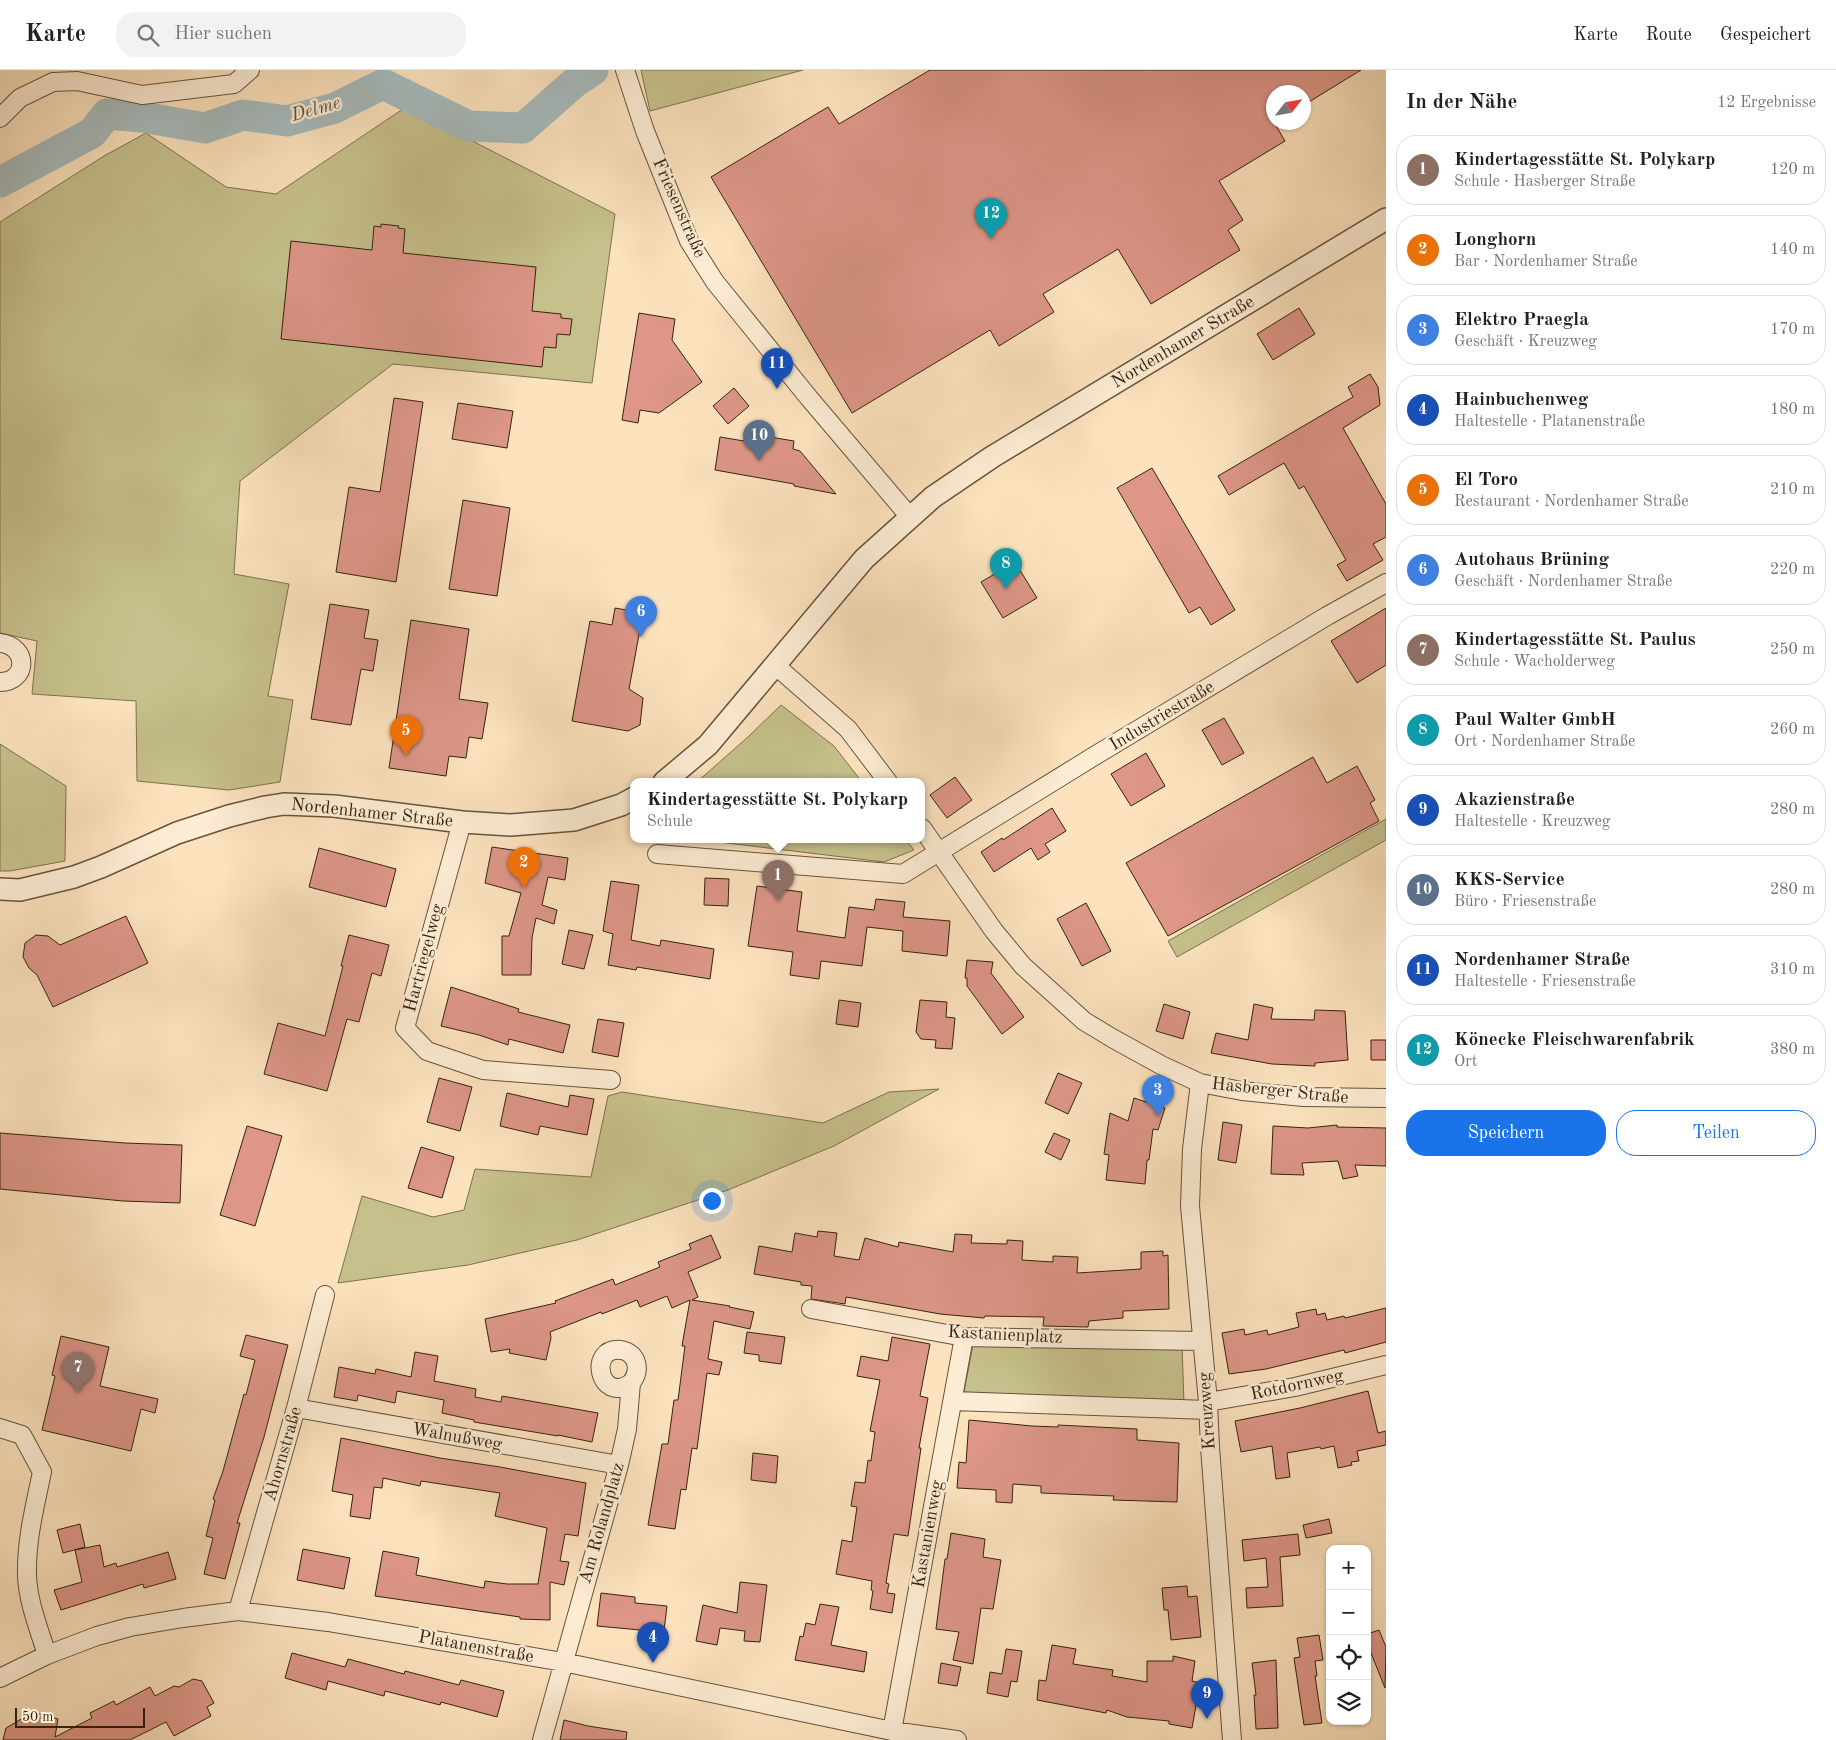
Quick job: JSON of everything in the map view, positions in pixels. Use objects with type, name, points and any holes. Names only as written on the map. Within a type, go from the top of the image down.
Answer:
[{"type":"street","points":[[0,118],[20,98],[53,82],[77,81],[142,94],[234,84],[250,70]]},
{"type":"street","name":"Friesenstraße","points":[[625,70],[645,131],[690,241],[715,282],[809,398],[910,517]]},
{"type":"street","name":"Nordenhamer Straße","points":[[669,778],[708,745],[864,559],[933,497],[992,457],[1386,219]]},
{"type":"street","name":"Industriestraße","points":[[939,852],[1327,616],[1386,583]]},
{"type":"street","points":[[0,643],[15,648],[22,662],[16,677],[10,681],[0,682]]},
{"type":"street","points":[[776,666],[848,729],[885,778]]},
{"type":"street","name":"Nordenhamer Straße","points":[[0,889],[20,890],[74,876],[108,864],[177,833],[229,816],[284,804],[334,806],[462,822],[511,825],[574,820],[621,805],[630,800]]},
{"type":"street","name":"Hartriegelweg","points":[[462,822],[405,1028],[427,1051],[483,1070],[611,1080]]},
{"type":"street","name":"Hasberger Straße","points":[[925,832],[994,931],[1023,966],[1084,1021],[1112,1038],[1161,1065],[1200,1083],[1242,1091],[1303,1097],[1386,1098]]},
{"type":"street","points":[[656,854],[903,874],[939,852]]},
{"type":"street","name":"Kreuzweg","points":[[1200,1083],[1192,1149],[1190,1206],[1208,1406],[1232,1740]]},
{"type":"street","name":"Ahornstraße","points":[[238,1611],[296,1408],[325,1295]]},
{"type":"street","name":"Kastanienplatz","points":[[811,1309],[964,1337],[1201,1341]]},
{"type":"street","name":"Kastanienweg","points":[[892,1731],[964,1337]]},
{"type":"street","name":"Rotdornweg","points":[[1208,1406],[1386,1365]]},
{"type":"street","name":"Am Rolandplatz","points":[[542,1740],[619,1465],[627,1429],[631,1383]]},
{"type":"street","points":[[953,1401],[1208,1406]]},
{"type":"street","name":"Walnußweg","points":[[296,1408],[619,1465]]},
{"type":"street","points":[[0,1428],[22,1435],[42,1472],[29,1532],[27,1577],[33,1609],[47,1655]]},
{"type":"street","name":"Platanenstraße","points":[[0,1678],[47,1655],[97,1636],[130,1627],[238,1611],[328,1622],[563,1662],[932,1739],[957,1740]]},
{"type":"shaded area","points":[[641,70],[803,70],[650,111]]},
{"type":"shaded area","points":[[406,107],[615,214],[592,383],[393,364],[240,481],[234,574],[289,584],[268,696],[293,700],[280,782],[229,790],[137,781],[136,701],[32,694],[37,641],[0,633],[0,222],[104,156],[146,133],[226,187],[276,194]]},
{"type":"shaded area","points":[[781,705],[834,746],[859,778],[702,778]]},
{"type":"shaded area","points":[[0,744],[66,786],[65,861],[10,871],[0,871]]},
{"type":"shaded area","points":[[1386,819],[1386,840],[1177,957],[1168,941]]},
{"type":"shaded area","points":[[727,843],[908,843],[914,850],[884,862]]},
{"type":"shaded area","points":[[939,1089],[834,1146],[728,1190],[577,1240],[468,1265],[338,1283],[362,1196],[433,1217],[464,1210],[475,1169],[591,1177],[608,1096],[622,1092],[823,1123],[889,1092]]},
{"type":"shaded area","points":[[973,1345],[1076,1348],[1182,1345],[1184,1403],[1039,1398],[964,1392]]},
{"type":"building","points":[[930,70],[1361,70],[1311,101],[1311,85],[1266,85],[1266,130],[1278,130],[1285,141],[1219,181],[1243,220],[1228,230],[1240,250],[1151,304],[1118,249],[1043,294],[1054,312],[999,346],[990,330],[852,413],[711,177],[828,107],[839,124]]},
{"type":"building","points":[[381,224],[399,226],[398,228],[405,229],[403,253],[536,267],[532,311],[561,314],[561,318],[572,319],[570,335],[557,334],[556,348],[544,347],[542,367],[281,339],[291,241],[372,250],[374,226],[381,227]]},
{"type":"building","points":[[1299,308],[1315,334],[1273,360],[1257,334]]},
{"type":"building","points":[[639,313],[675,319],[672,340],[702,382],[659,413],[640,410],[638,423],[622,420]]},
{"type":"building","points":[[1370,374],[1378,387],[1380,405],[1343,428],[1386,504],[1386,537],[1373,544],[1383,560],[1347,581],[1337,565],[1346,560],[1304,486],[1299,489],[1284,463],[1229,495],[1218,476],[1353,397],[1348,387]]},
{"type":"building","points":[[734,388],[749,406],[728,424],[713,406]]},
{"type":"building","points":[[394,398],[423,402],[396,582],[336,572],[349,487],[380,492]]},
{"type":"building","points":[[458,403],[513,411],[507,448],[452,439]]},
{"type":"building","points":[[720,437],[768,445],[770,437],[794,441],[793,449],[800,451],[836,494],[794,486],[794,484],[715,470]]},
{"type":"building","points":[[1152,468],[1235,610],[1211,625],[1200,607],[1189,613],[1117,488]]},
{"type":"building","points":[[463,500],[510,508],[497,596],[449,589]]},
{"type":"building","points":[[1015,562],[1037,598],[1003,618],[981,582]]},
{"type":"building","points":[[330,604],[369,610],[364,638],[378,640],[373,671],[361,669],[351,725],[311,719]]},
{"type":"building","points":[[615,608],[643,613],[629,689],[643,698],[640,725],[628,731],[572,721],[590,621],[612,625]]},
{"type":"building","points":[[1386,608],[1386,665],[1357,683],[1331,641]]},
{"type":"building","points":[[411,620],[469,629],[459,699],[488,703],[482,739],[469,737],[466,758],[449,756],[446,776],[389,768]]},
{"type":"building","points":[[1224,718],[1244,753],[1222,765],[1202,730]]},
{"type":"building","points":[[1146,753],[1165,786],[1131,806],[1111,774]]},
{"type":"building","points":[[1313,757],[1327,783],[1357,766],[1375,800],[1370,803],[1379,821],[1168,936],[1126,863]]},
{"type":"building","points":[[955,777],[972,800],[947,818],[930,795]]},
{"type":"building","points":[[1052,808],[1066,831],[1045,844],[1050,852],[1038,860],[1031,848],[994,872],[981,852]]},
{"type":"building","points":[[492,847],[568,858],[565,880],[548,877],[542,905],[557,910],[554,924],[536,918],[532,938],[531,975],[502,975],[502,936],[509,936],[521,893],[485,883]]},
{"type":"building","points":[[319,848],[396,869],[386,907],[309,887]]},
{"type":"building","points":[[705,878],[729,879],[728,906],[704,905]]},
{"type":"building","points":[[611,881],[639,885],[631,940],[660,946],[661,940],[714,949],[710,979],[637,967],[636,970],[608,965],[613,934],[603,931]]},
{"type":"building","points":[[757,886],[802,892],[797,931],[845,938],[849,907],[874,910],[876,899],[905,902],[903,917],[950,921],[947,956],[902,951],[903,931],[867,927],[862,966],[821,961],[819,979],[790,975],[793,952],[748,946]]},
{"type":"building","points":[[1086,903],[1111,951],[1082,966],[1057,919]]},
{"type":"building","points":[[126,916],[148,963],[53,1007],[37,975],[29,968],[23,957],[25,943],[36,935],[48,936],[60,945]]},
{"type":"building","points":[[569,930],[593,935],[584,969],[562,964]]},
{"type":"building","points":[[349,935],[389,945],[381,976],[372,973],[359,1022],[347,1019],[327,1091],[264,1074],[278,1023],[325,1036]]},
{"type":"building","points":[[967,960],[993,962],[991,973],[1024,1017],[1002,1034],[967,986],[967,978],[965,978]]},
{"type":"building","points":[[451,987],[519,1009],[518,1012],[570,1025],[563,1053],[509,1039],[508,1045],[479,1035],[441,1026]]},
{"type":"building","points":[[839,1000],[861,1003],[858,1027],[836,1024]]},
{"type":"building","points":[[920,1000],[947,1002],[946,1017],[955,1018],[952,1049],[935,1048],[936,1040],[921,1039],[916,1032]]},
{"type":"building","points":[[1164,1004],[1190,1012],[1183,1039],[1156,1031]]},
{"type":"building","points":[[1254,1004],[1273,1008],[1271,1019],[1314,1020],[1315,1010],[1345,1011],[1348,1060],[1315,1063],[1315,1066],[1272,1064],[1211,1053],[1216,1033],[1248,1040]]},
{"type":"building","points":[[598,1019],[624,1023],[618,1057],[592,1052]]},
{"type":"building","points":[[1371,1040],[1386,1040],[1386,1060],[1371,1060]]},
{"type":"building","points":[[1058,1073],[1082,1083],[1068,1114],[1045,1103]]},
{"type":"building","points":[[439,1078],[472,1087],[460,1131],[427,1122]]},
{"type":"building","points":[[507,1093],[568,1107],[570,1095],[594,1099],[587,1135],[540,1126],[538,1135],[500,1126]]},
{"type":"building","points":[[1134,1098],[1165,1108],[1158,1130],[1153,1129],[1145,1184],[1106,1180],[1109,1155],[1104,1154],[1110,1113],[1128,1121]]},
{"type":"building","points":[[1223,1122],[1242,1125],[1236,1163],[1218,1160]]},
{"type":"building","points":[[1337,1125],[1337,1127],[1386,1128],[1386,1166],[1355,1165],[1358,1176],[1343,1179],[1338,1161],[1302,1163],[1304,1175],[1271,1174],[1273,1126],[1308,1128]]},
{"type":"building","points":[[247,1126],[282,1136],[255,1226],[220,1215]]},
{"type":"building","points":[[0,1133],[125,1143],[182,1145],[180,1203],[123,1201],[0,1189]]},
{"type":"building","points":[[1054,1133],[1070,1140],[1061,1160],[1045,1152]]},
{"type":"building","points":[[421,1147],[454,1157],[442,1198],[408,1188]]},
{"type":"building","points":[[818,1231],[837,1233],[834,1256],[859,1260],[865,1238],[898,1247],[899,1242],[953,1252],[955,1234],[972,1235],[971,1243],[1007,1244],[1007,1240],[1023,1241],[1022,1260],[1053,1262],[1053,1256],[1078,1257],[1077,1273],[1141,1269],[1141,1252],[1163,1251],[1163,1256],[1168,1255],[1169,1309],[1123,1311],[1123,1318],[1089,1321],[1088,1327],[1043,1326],[1044,1317],[985,1316],[984,1318],[940,1314],[846,1297],[845,1304],[811,1299],[812,1286],[801,1285],[801,1282],[754,1274],[759,1246],[792,1252],[795,1233],[817,1237]]},
{"type":"building","points":[[711,1235],[721,1258],[688,1272],[698,1297],[692,1300],[754,1312],[750,1329],[714,1321],[708,1359],[722,1362],[719,1375],[707,1373],[697,1449],[692,1448],[686,1490],[681,1489],[675,1529],[648,1525],[662,1444],[668,1444],[674,1400],[678,1400],[685,1346],[682,1346],[690,1300],[672,1308],[667,1296],[640,1307],[637,1300],[550,1332],[551,1338],[546,1360],[509,1353],[510,1349],[491,1352],[485,1319],[556,1303],[555,1301],[613,1279],[615,1285],[660,1267],[658,1262],[691,1249],[689,1244]]},
{"type":"building","points":[[1386,1308],[1386,1342],[1345,1353],[1344,1350],[1266,1369],[1229,1374],[1222,1333],[1244,1329],[1245,1335],[1267,1330],[1268,1335],[1299,1327],[1296,1313],[1316,1309],[1317,1315],[1325,1313],[1327,1320],[1344,1316],[1345,1318]]},
{"type":"building","points":[[747,1332],[785,1337],[781,1364],[759,1361],[759,1355],[744,1353]]},
{"type":"building","points":[[246,1335],[288,1345],[264,1437],[237,1523],[240,1523],[225,1579],[204,1574],[213,1538],[206,1536],[215,1500],[213,1499],[223,1471],[244,1394],[246,1395],[255,1360],[240,1356]]},
{"type":"building","points":[[61,1336],[109,1347],[100,1386],[158,1399],[155,1413],[141,1409],[131,1451],[42,1430],[55,1376],[52,1375]]},
{"type":"building","points":[[892,1337],[930,1344],[920,1396],[928,1398],[919,1448],[921,1448],[908,1536],[894,1534],[886,1583],[889,1584],[887,1593],[895,1594],[892,1613],[870,1609],[873,1591],[871,1590],[872,1581],[836,1574],[842,1540],[852,1542],[857,1507],[851,1506],[855,1482],[865,1483],[868,1460],[871,1461],[875,1432],[870,1431],[880,1380],[857,1376],[861,1356],[888,1361]]},
{"type":"building","points":[[415,1352],[438,1356],[434,1381],[476,1389],[475,1397],[501,1402],[502,1396],[598,1413],[592,1442],[474,1422],[474,1420],[442,1413],[444,1400],[397,1391],[395,1403],[358,1395],[357,1401],[334,1397],[339,1367],[375,1374],[376,1369],[411,1377]]},
{"type":"building","points":[[1368,1391],[1378,1433],[1386,1431],[1386,1445],[1357,1451],[1359,1461],[1351,1462],[1352,1465],[1338,1468],[1334,1446],[1287,1453],[1290,1477],[1276,1479],[1272,1446],[1241,1452],[1235,1421],[1300,1408]]},
{"type":"building","points":[[969,1420],[1032,1426],[1058,1427],[1058,1425],[1137,1429],[1137,1440],[1179,1443],[1177,1502],[1113,1500],[1114,1496],[1041,1493],[1041,1486],[1013,1484],[1012,1503],[996,1502],[996,1490],[957,1488],[959,1462],[966,1463]]},
{"type":"building","points":[[341,1438],[440,1458],[586,1483],[578,1536],[565,1534],[560,1561],[569,1562],[564,1585],[550,1582],[550,1620],[520,1619],[520,1617],[375,1596],[383,1551],[419,1558],[416,1575],[484,1588],[485,1581],[507,1584],[538,1584],[547,1528],[495,1516],[500,1493],[421,1481],[420,1486],[383,1478],[382,1488],[374,1487],[370,1519],[350,1516],[353,1495],[332,1491]]},
{"type":"building","points":[[753,1453],[778,1456],[776,1483],[751,1480]]},
{"type":"building","points":[[1329,1519],[1332,1533],[1306,1538],[1303,1525]]},
{"type":"building","points":[[80,1524],[85,1547],[63,1553],[57,1530]]},
{"type":"building","points":[[951,1533],[985,1539],[983,1557],[1001,1560],[993,1609],[981,1608],[973,1664],[953,1660],[959,1632],[936,1629],[945,1559],[947,1559]]},
{"type":"building","points":[[1298,1534],[1300,1555],[1280,1557],[1283,1606],[1247,1608],[1246,1588],[1268,1587],[1266,1558],[1244,1561],[1242,1540]]},
{"type":"building","points":[[100,1545],[104,1567],[116,1563],[117,1567],[168,1552],[176,1579],[144,1588],[143,1584],[61,1610],[54,1590],[82,1582],[75,1550]]},
{"type":"building","points":[[303,1549],[350,1558],[344,1589],[297,1580]]},
{"type":"building","points":[[740,1582],[767,1585],[760,1642],[744,1641],[745,1631],[720,1628],[717,1645],[696,1641],[703,1605],[737,1613]]},
{"type":"building","points":[[1187,1586],[1188,1597],[1197,1596],[1201,1637],[1171,1640],[1168,1610],[1164,1610],[1162,1588]]},
{"type":"building","points":[[601,1593],[635,1597],[635,1603],[667,1606],[663,1639],[640,1636],[640,1630],[597,1626]]},
{"type":"building","points":[[820,1604],[839,1607],[831,1645],[867,1652],[864,1672],[795,1660],[800,1636],[803,1637],[806,1623],[815,1625]]},
{"type":"building","points":[[1379,1630],[1386,1647],[1385,1688],[1371,1653],[1371,1633]]},
{"type":"building","points":[[1319,1635],[1323,1660],[1315,1661],[1317,1676],[1315,1676],[1322,1723],[1304,1725],[1294,1658],[1300,1657],[1297,1638]]},
{"type":"building","points":[[1052,1645],[1076,1649],[1073,1664],[1113,1670],[1112,1676],[1147,1682],[1147,1661],[1173,1661],[1173,1656],[1195,1661],[1192,1681],[1200,1683],[1192,1728],[1169,1724],[1169,1721],[1127,1717],[1107,1710],[1106,1713],[1037,1700],[1039,1680],[1046,1681]]},
{"type":"building","points":[[1006,1649],[1022,1651],[1017,1682],[1011,1681],[1008,1697],[987,1693],[990,1672],[1002,1674]]},
{"type":"building","points":[[292,1653],[345,1667],[348,1659],[404,1674],[405,1671],[459,1685],[461,1680],[504,1691],[497,1717],[441,1702],[440,1705],[385,1691],[384,1696],[328,1681],[326,1690],[285,1678]]},
{"type":"building","points":[[1276,1660],[1278,1728],[1256,1729],[1254,1695],[1256,1695],[1252,1663]]},
{"type":"building","points":[[941,1663],[961,1667],[957,1686],[938,1683]]},
{"type":"building","points":[[193,1679],[202,1681],[214,1703],[207,1707],[211,1716],[174,1736],[166,1722],[130,1740],[3,1740],[6,1728],[33,1712],[58,1719],[55,1737],[92,1718],[90,1713],[114,1701],[116,1705],[150,1687],[155,1696],[174,1686],[179,1687]]},
{"type":"building","points":[[564,1720],[627,1732],[626,1740],[560,1740]]},
{"type":"waterway","name":"Delme","points":[[0,182],[92,133],[107,114],[142,117],[205,128],[243,115],[287,121],[335,108],[383,84],[468,126],[523,128],[574,83],[593,70]]},
{"type":"place","name":"Könecke Fleischwarenfabrik","points":[[991,239]]},
{"type":"place","name":"Nordenhamer Straße","points":[[777,389]]},
{"type":"place","name":"KKS-Service","points":[[759,461]]},
{"type":"place","name":"Paul Walter GmbH","points":[[1006,589]]},
{"type":"place","name":"Autohaus Brüning","points":[[641,637]]},
{"type":"place","name":"El Toro","points":[[406,756]]},
{"type":"place","name":"Longhorn","points":[[524,888]]},
{"type":"place","name":"Kindertagesstätte St. Polykarp","points":[[778,901]]},
{"type":"place","name":"Elektro Praegla","points":[[1158,1116]]},
{"type":"place","name":"Kindertagesstätte St. Paulus","points":[[78,1393]]},
{"type":"place","name":"Hainbuchenweg","points":[[653,1663]]},
{"type":"place","name":"Akazienstraße","points":[[1207,1719]]}]
